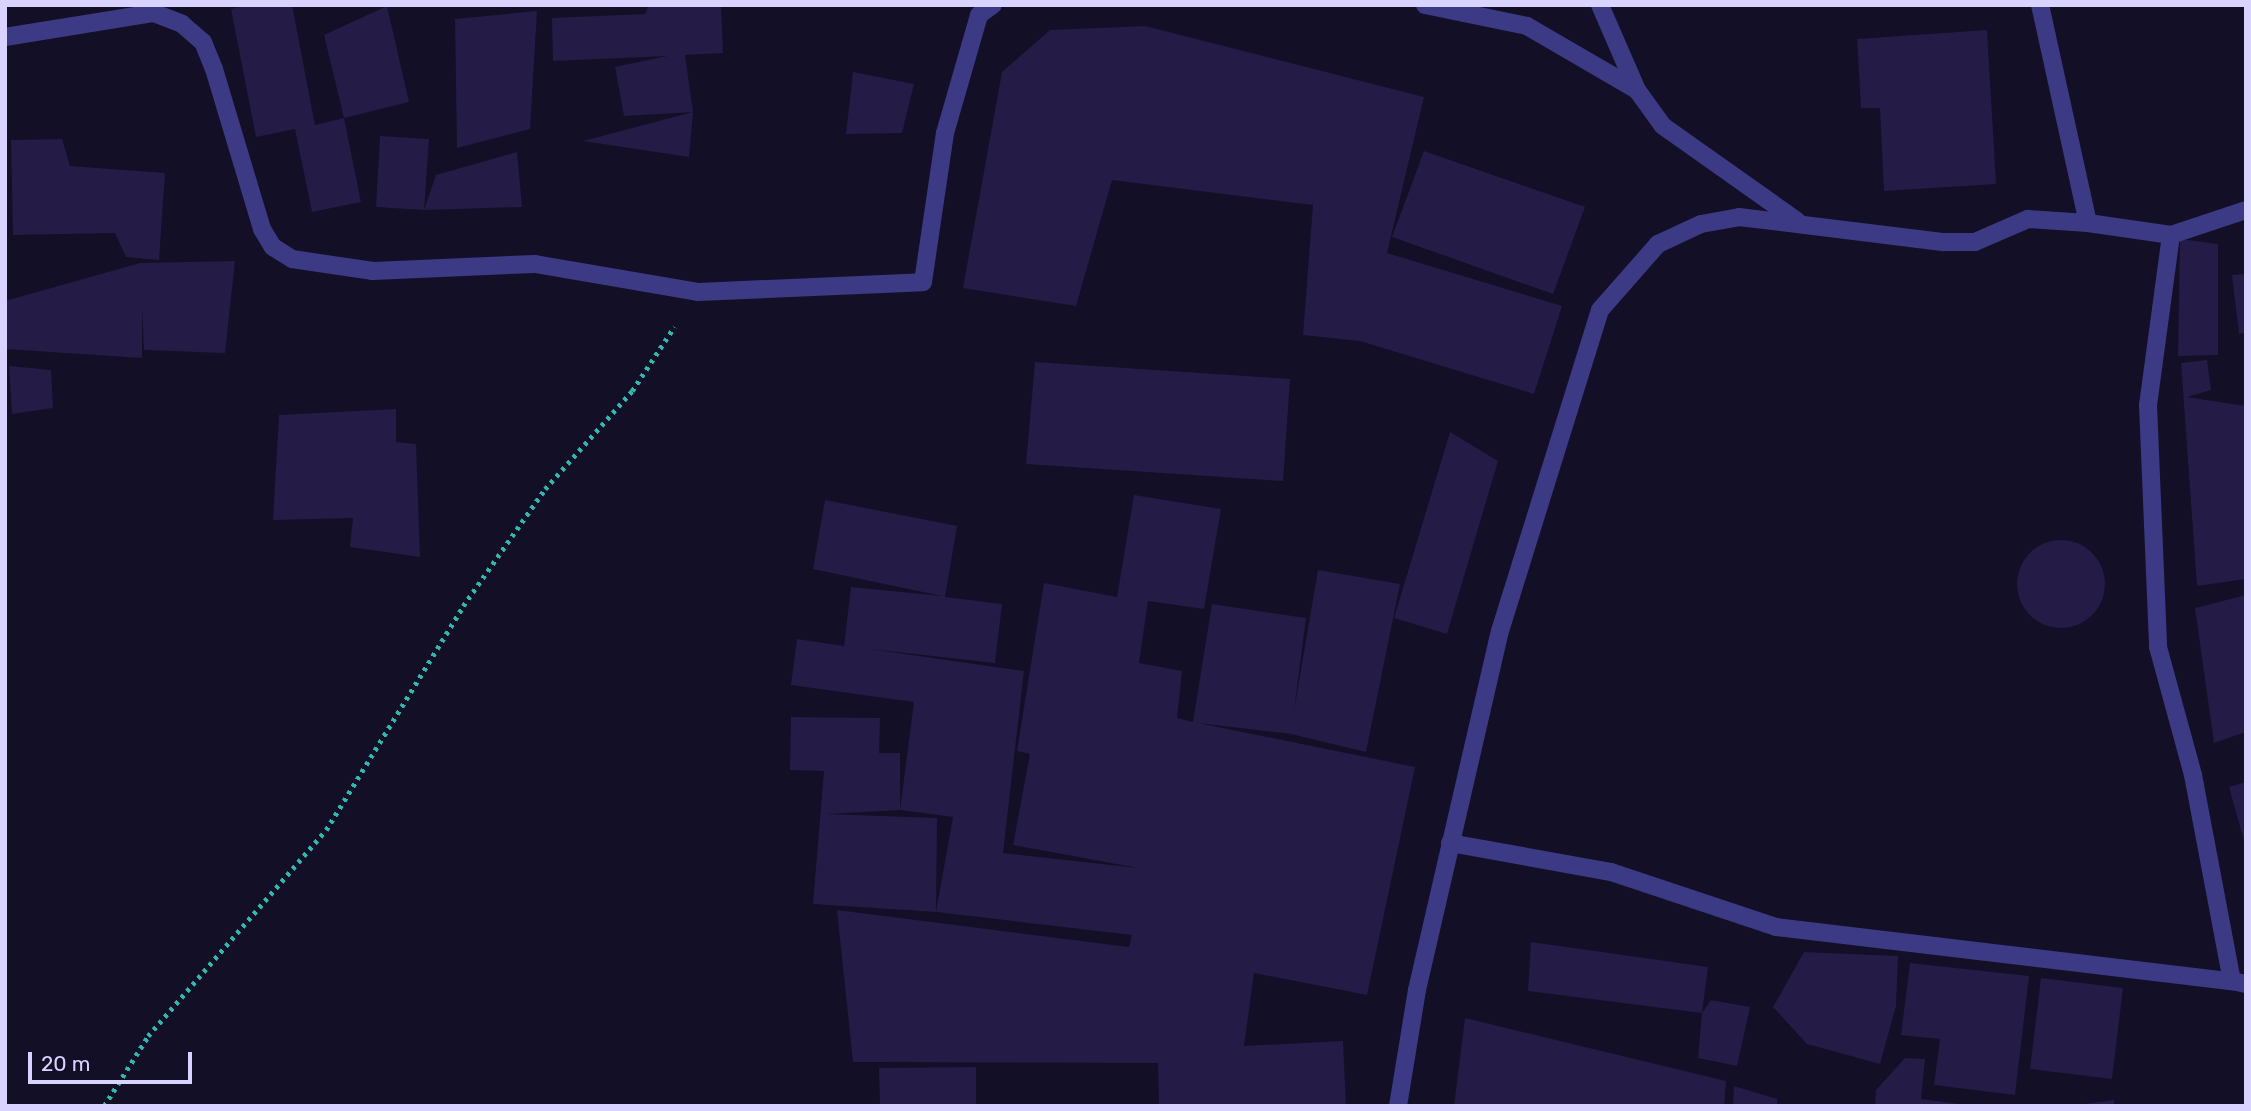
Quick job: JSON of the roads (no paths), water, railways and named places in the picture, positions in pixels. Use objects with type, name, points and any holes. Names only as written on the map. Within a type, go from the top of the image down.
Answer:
[{"type":"street","points":[[5,37],[153,13],[170,5]]},
{"type":"street","points":[[153,13],[182,24],[203,42],[262,229],[273,247],[292,259],[373,271],[535,264],[698,292],[923,282],[945,133],[979,15],[993,5]]},
{"type":"street","points":[[1425,5],[1527,26],[1637,90]]},
{"type":"street","points":[[1600,5],[1637,90],[1663,126],[1797,221]]},
{"type":"street","points":[[2040,5],[2088,223]]},
{"type":"street","points":[[1398,1106],[1450,843],[1500,631],[1600,310],[1658,244],[1701,224],[1739,217],[1797,221],[1965,242],[2001,235],[2028,219],[2088,223],[2171,235],[2246,210]]},
{"type":"street","points":[[1450,843],[1611,872],[1776,927],[2239,982],[2193,775],[2158,647],[2148,405],[2171,235]]}]
